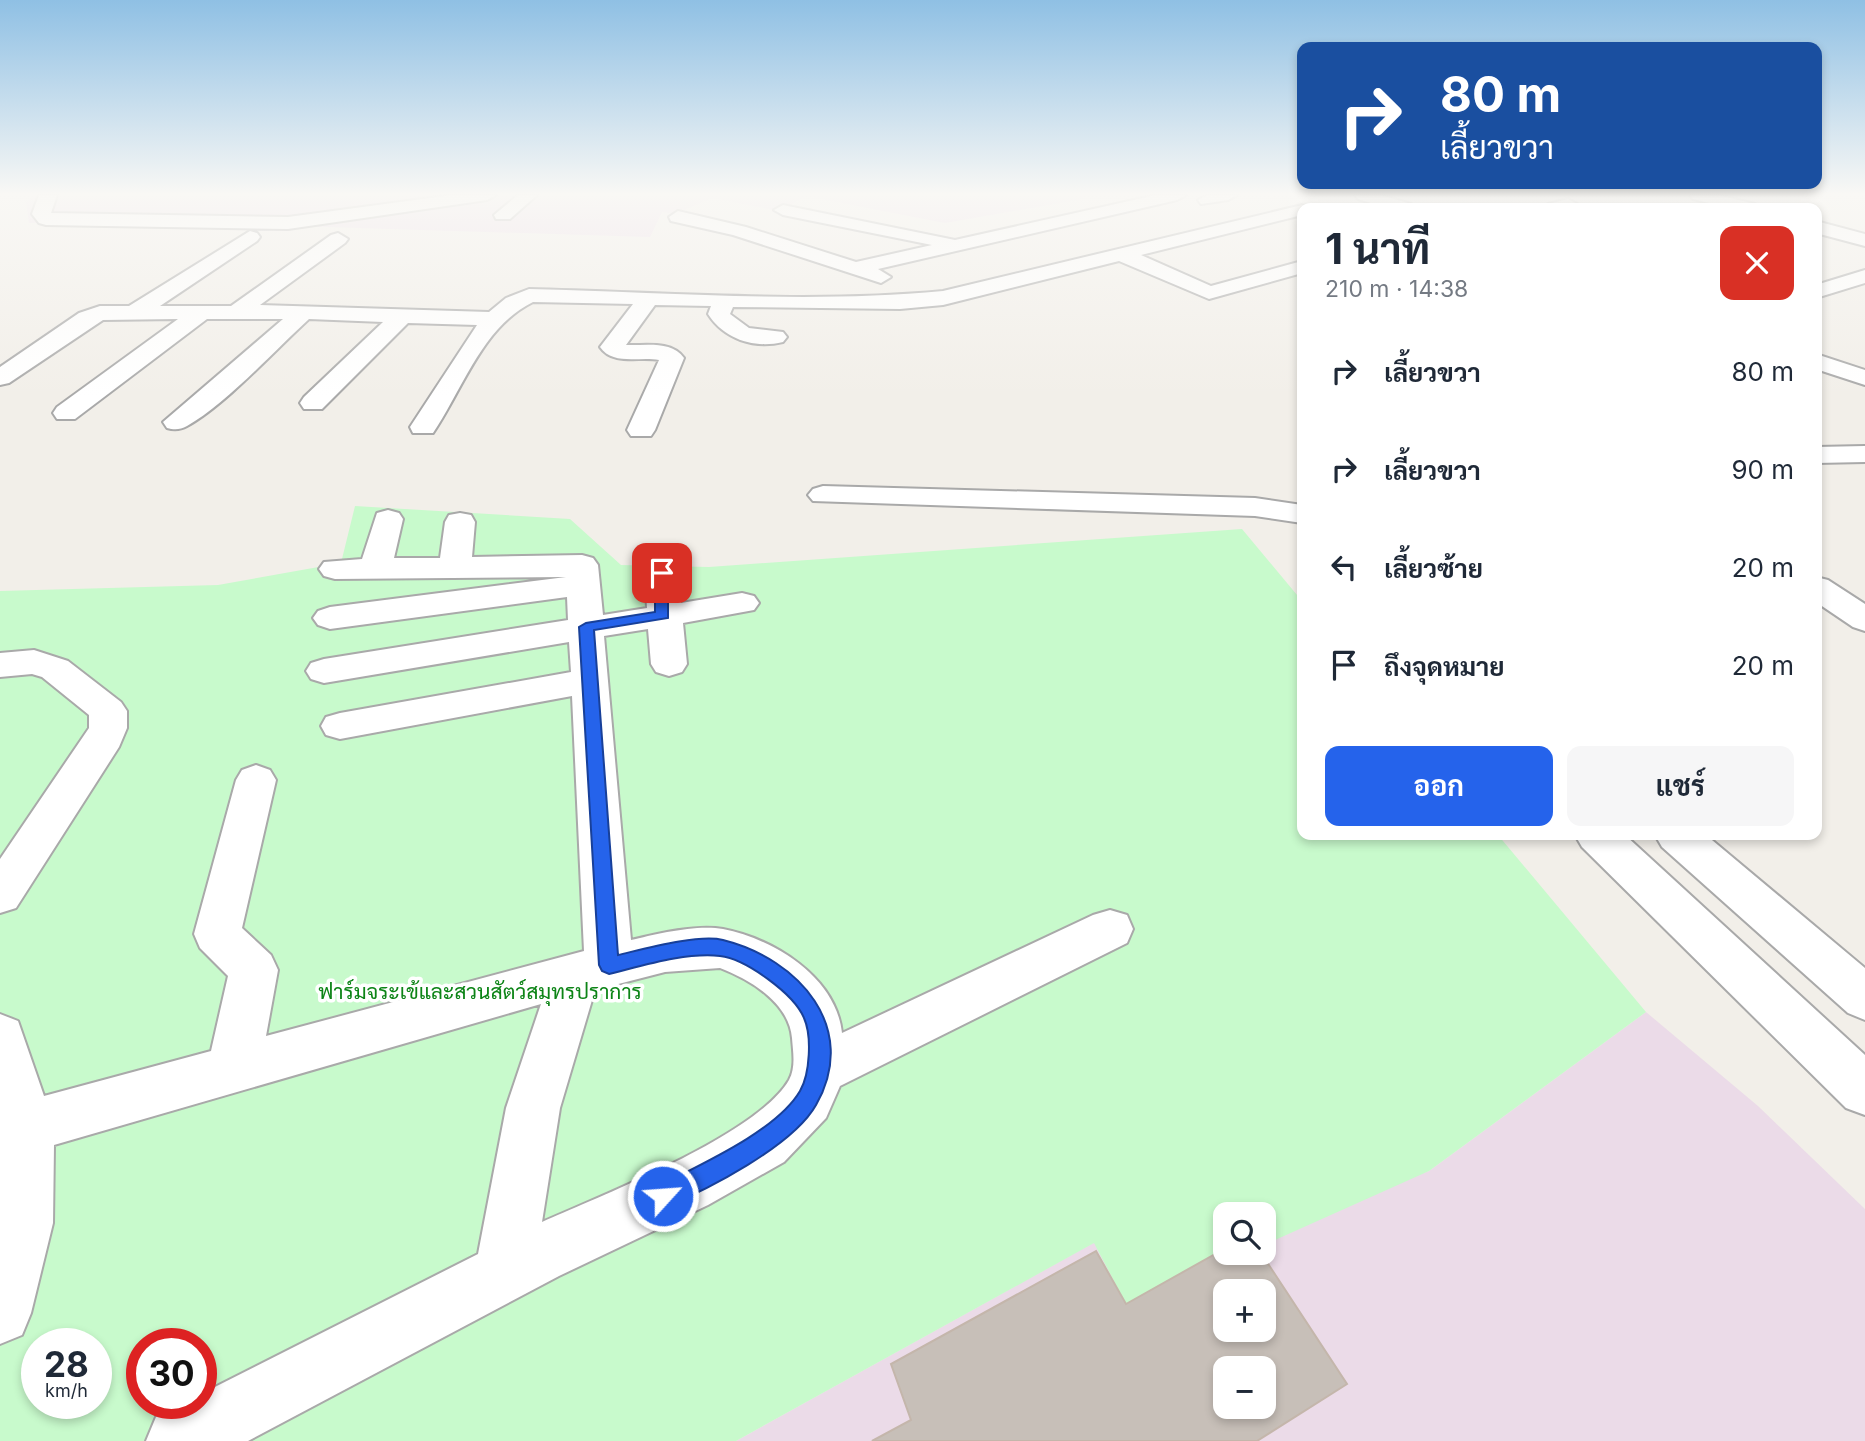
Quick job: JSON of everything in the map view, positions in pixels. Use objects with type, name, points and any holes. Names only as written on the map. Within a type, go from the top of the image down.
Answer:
[{"type":"street","points":[[134,313],[211,262]]},
{"type":"street","points":[[237,313],[306,262]]},
{"type":"street","points":[[838,262],[943,298]]},
{"type":"street","points":[[857,268],[887,262]]},
{"type":"street","points":[[423,427],[495,319],[517,298],[538,293],[724,300],[900,302],[943,298],[1093,262]]},
{"type":"street","points":[[1139,262],[1209,293],[1297,268]]},
{"type":"street","points":[[1822,290],[1865,276]]},
{"type":"street","points":[[641,430],[672,358],[665,353],[621,351],[612,346],[649,298]]},
{"type":"street","points":[[724,300],[719,314],[733,330],[744,335],[775,337]]},
{"type":"street","points":[[0,378],[87,318],[100,313],[303,313],[495,319]]},
{"type":"street","points":[[66,413],[201,313]]},
{"type":"street","points":[[176,422],[199,406],[247,360],[303,313]]},
{"type":"street","points":[[313,403],[402,316]]},
{"type":"street","points":[[1822,348],[1865,363]]},
{"type":"street","points":[[1822,364],[1865,378]]},
{"type":"street","points":[[1822,455],[1865,454]]},
{"type":"street","points":[[823,495],[1255,508],[1297,513]]},
{"type":"street","points":[[376,568],[387,519]]},
{"type":"street","points":[[460,522],[479,575],[487,643],[484,699]]},
{"type":"street","points":[[335,569],[417,567],[479,575],[582,565],[590,681],[592,970],[533,1108],[504,1273]]},
{"type":"street","points":[[391,717],[417,567]]},
{"type":"street","points":[[662,573],[663,615],[669,664]]},
{"type":"street","points":[[330,618],[410,608],[479,575]]},
{"type":"street","points":[[1822,591],[1865,620]]},
{"type":"street","points":[[324,671],[743,603]]},
{"type":"street","points":[[0,666],[34,662],[55,669],[108,710],[108,728],[99,747],[0,895]]},
{"type":"street","points":[[340,726],[590,681]]},
{"type":"street","points":[[233,1069],[254,970],[217,934],[256,780]]},
{"type":"street","points":[[1602,840],[1865,1090]]},
{"type":"street","points":[[1683,840],[1865,998]]},
{"type":"street","points":[[820,1069],[1110,929]]},
{"type":"street","points":[[27,1127],[665,952],[721,948],[751,959],[792,986],[815,1016],[820,1069],[807,1100],[765,1143],[688,1185],[504,1273],[180,1441]]},
{"type":"street","points":[[0,1037],[27,1127],[24,1223],[2,1296]]},
{"type":"shaded area","points":[[1646,1012],[1758,1106],[1865,1209],[1865,1441],[736,1441],[1095,1242],[1213,1250],[1213,1265],[1276,1265],[1276,1222],[1429,1171]]},
{"type":"green space","name":"ฟาร์มจระเข้และสวนสัตว์สมุทรปราการ","points":[[355,506],[570,519],[621,565],[709,567],[1242,529],[1297,595],[1297,840],[1502,840],[1646,1012],[1429,1171],[1276,1240],[1276,1202],[1213,1202],[1213,1259],[1126,1304],[1094,1243],[736,1441],[0,1441],[0,591],[218,585],[341,563]]},
{"type":"building","points":[[1096,1251],[1126,1304],[1213,1255],[1213,1265],[1269,1265],[1347,1384],[1257,1441],[872,1441],[911,1420],[891,1364]]},
{"type":"route","points":[[662,573],[663,615],[586,627],[609,965],[665,952],[721,948],[751,959],[792,986],[815,1016],[820,1069],[807,1100],[765,1143],[663,1196]]}]
